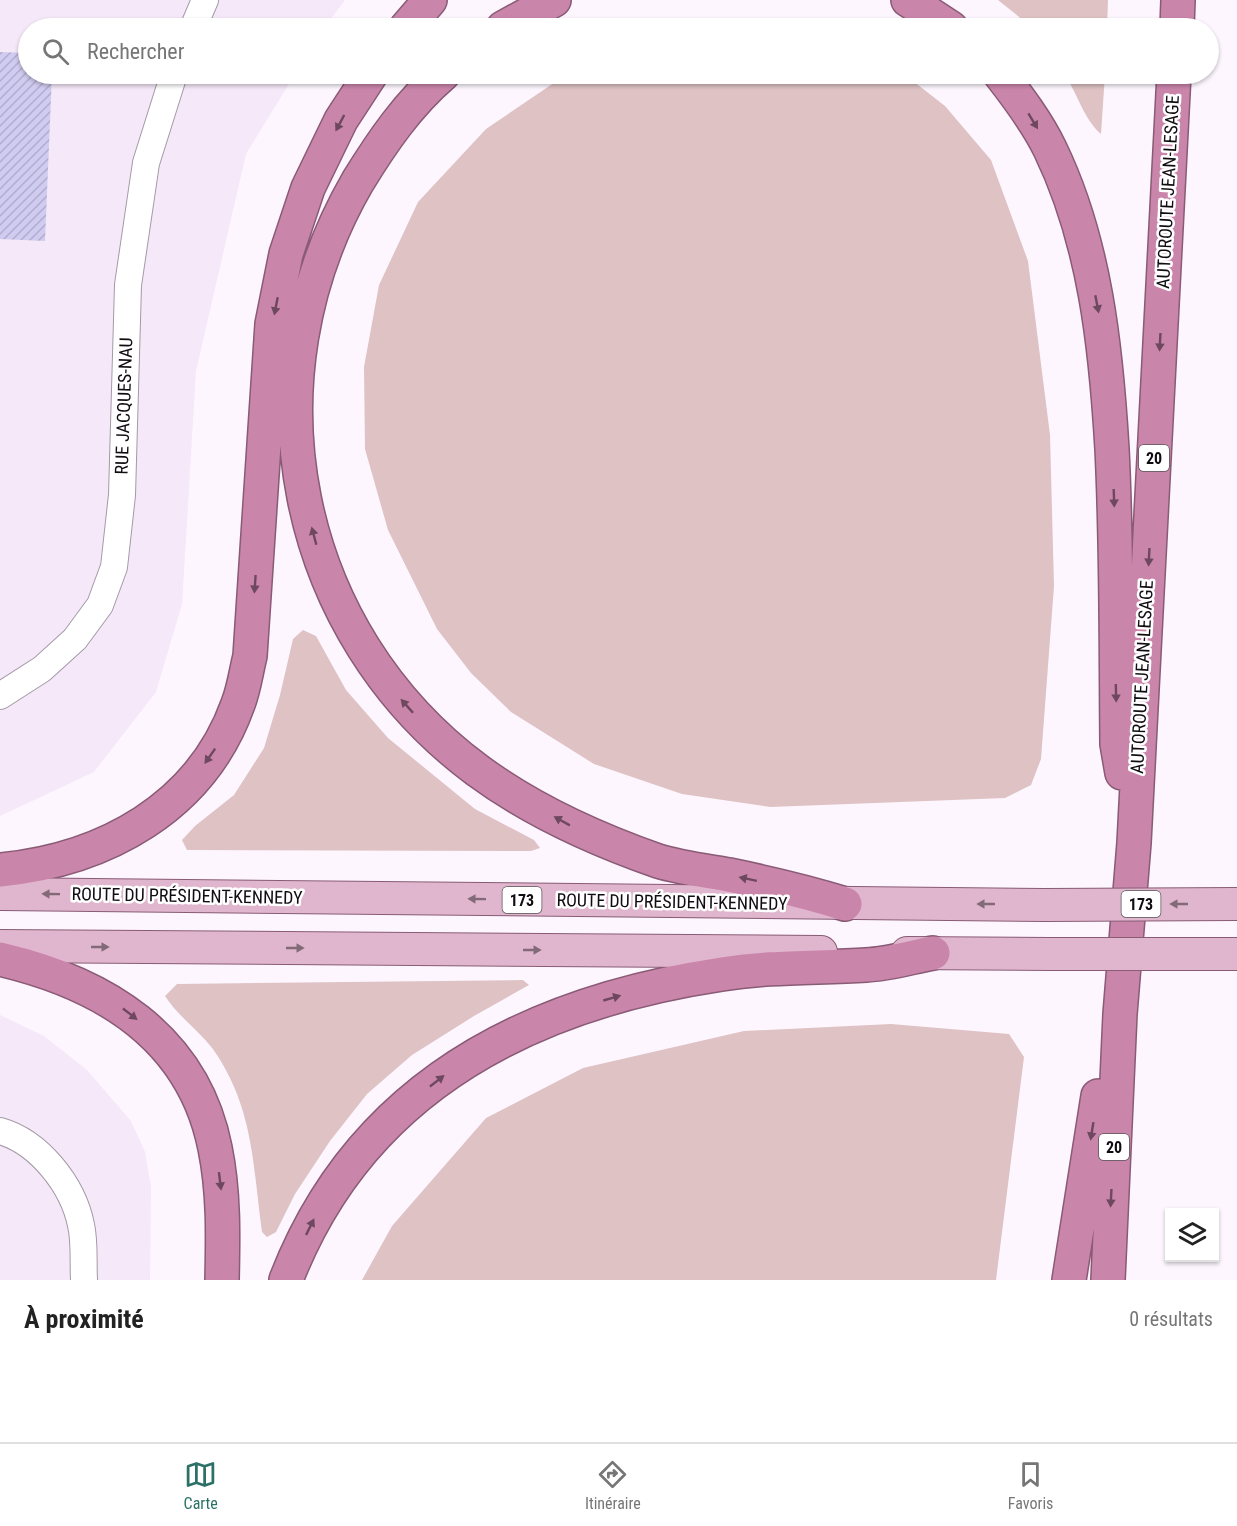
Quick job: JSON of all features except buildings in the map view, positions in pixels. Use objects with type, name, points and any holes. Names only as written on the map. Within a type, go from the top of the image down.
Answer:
[{"type":"highway","points":[[415,18],[430,0]]},
{"type":"highway","points":[[521,18],[554,0]]},
{"type":"highway","points":[[909,0],[936,18]]},
{"type":"highway","points":[[1177,18],[1178,0]]},
{"type":"highway","points":[[0,870],[57,862],[113,841],[159,815],[195,779],[220,743],[238,705],[250,656],[272,324],[286,254],[308,188],[341,120],[364,84]]},
{"type":"highway","points":[[433,84],[407,109],[371,160],[339,214],[312,283],[300,339],[295,424],[299,482],[319,556],[339,601],[380,673],[408,708],[478,771],[557,819],[660,861],[794,888],[845,904]]},
{"type":"highway","points":[[1008,84],[1022,102],[1050,148],[1063,181],[1090,266],[1103,334],[1114,500],[1117,744],[1134,843]]},
{"type":"highway","name":"AUTOROUTE JEAN-LESAGE","points":[[1107,1280],[1120,1014],[1134,843],[1173,84]]},
{"type":"highway","points":[[286,1280],[317,1212],[353,1161],[390,1120],[436,1081],[495,1042],[569,1010],[668,983],[770,968],[869,965],[933,953]]},
{"type":"highway","points":[[0,959],[59,976],[92,990],[125,1009],[152,1032],[179,1064],[194,1090],[215,1147],[221,1189],[222,1280]]},
{"type":"highway","points":[[1069,1280],[1104,1056],[1120,1014]]},
{"type":"main road","name":"ROUTE DU PRÉSIDENT-KENNEDY","points":[[0,894],[845,904],[1237,904]]},
{"type":"main road","points":[[0,946],[1237,954]]},
{"type":"street","points":[[197,18],[205,0]]},
{"type":"street","name":"RUE JACQUES-NAU","points":[[0,696],[42,669],[75,639],[100,605],[114,567],[122,495],[128,285],[146,164],[171,84]]},
{"type":"street","points":[[0,1131],[26,1143],[45,1160],[68,1188],[81,1224],[84,1280]]},
{"type":"shaded area","points":[[0,0],[345,0],[332,18],[18,18],[18,84],[289,84],[246,154],[196,371],[182,604],[156,692],[94,772],[0,816]]},
{"type":"shaded area","points":[[998,0],[1108,0],[1107,18],[1020,18]]},
{"type":"shaded area","points":[[552,84],[917,84],[945,106],[991,160],[1028,261],[1050,435],[1054,586],[1041,759],[1031,785],[1005,798],[770,807],[682,794],[594,764],[511,712],[471,673],[437,629],[388,530],[365,449],[364,367],[379,285],[418,202],[486,129]]},
{"type":"shaded area","points":[[1070,84],[1104,84],[1101,134],[1085,113]]},
{"type":"shaded area","points":[[303,630],[316,636],[346,690],[388,738],[475,809],[534,840],[540,848],[531,851],[187,850],[182,840],[195,826],[234,795],[264,748],[280,695],[293,639]]},
{"type":"shaded area","points":[[523,980],[529,985],[412,1055],[367,1094],[330,1141],[295,1194],[276,1232],[267,1237],[262,1232],[254,1163],[238,1098],[217,1055],[165,996],[177,984]]},
{"type":"shaded area","points":[[0,1015],[44,1036],[87,1070],[131,1121],[145,1152],[151,1187],[150,1280],[0,1280]]},
{"type":"shaded area","points":[[891,1024],[1009,1034],[1024,1057],[996,1280],[362,1280],[392,1226],[486,1118],[583,1068],[744,1031]]}]
